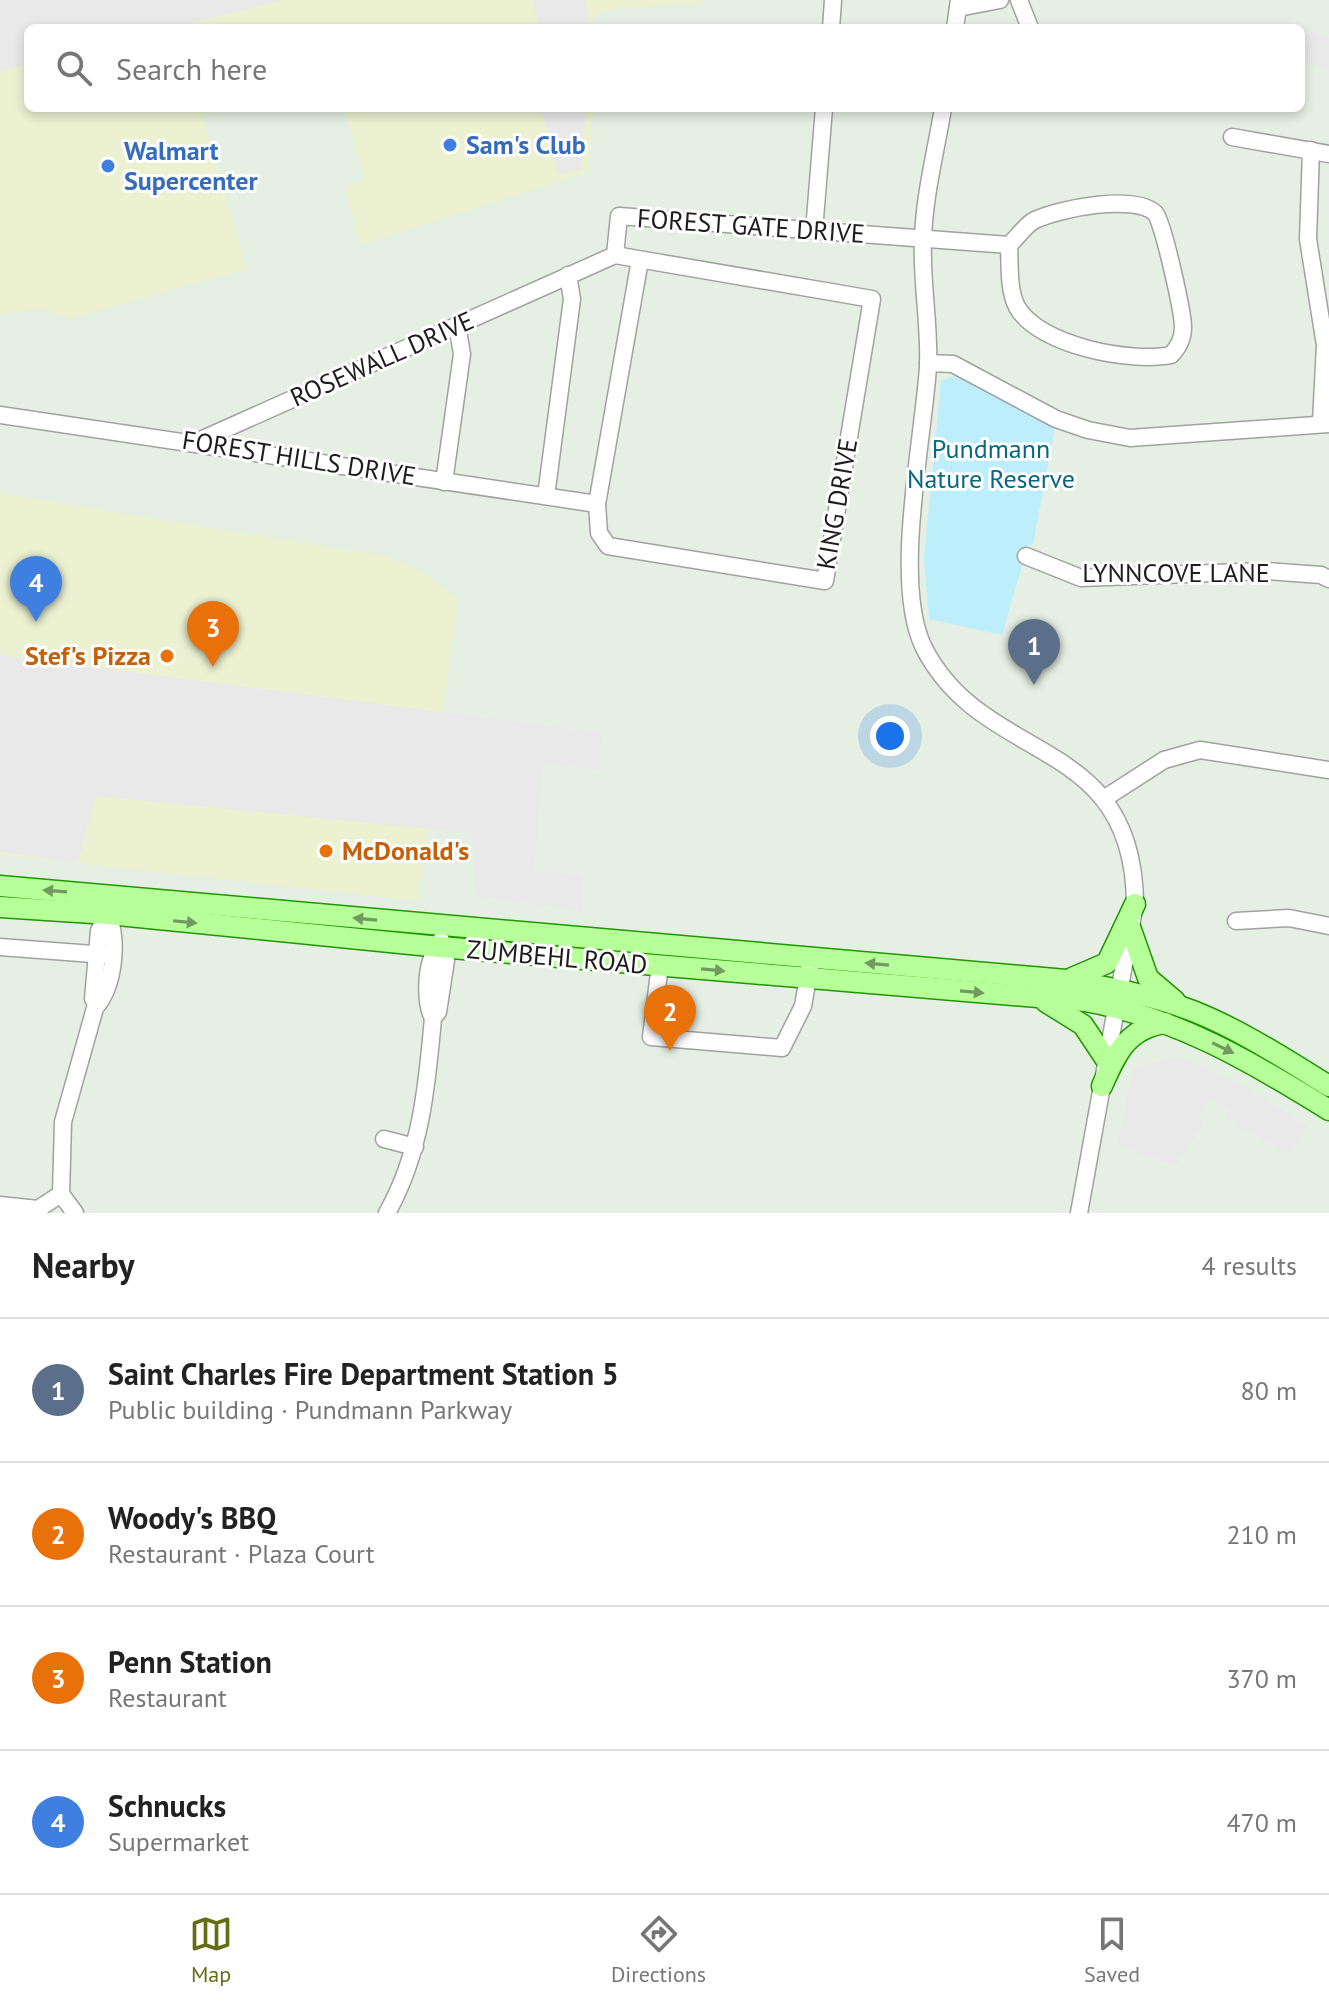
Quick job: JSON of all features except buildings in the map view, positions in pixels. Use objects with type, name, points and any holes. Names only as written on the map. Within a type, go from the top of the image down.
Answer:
[{"type":"main road","name":"ZUMBEHL ROAD","points":[[0,886],[109,904],[440,947],[660,965],[809,968],[1066,980],[1119,998],[1192,1011],[1259,1044],[1329,1086]]},
{"type":"main road","name":"ZUMBEHL ROAD","points":[[0,907],[109,904],[443,926],[1035,997],[1119,998],[1165,1023],[1249,1061],[1329,1110]]},
{"type":"main road","points":[[1066,980],[1082,977],[1107,963],[1135,904]]},
{"type":"main road","points":[[1130,927],[1148,978],[1164,994],[1192,1011]]},
{"type":"main road","points":[[1035,997],[1083,1025],[1107,1061]]},
{"type":"main road","points":[[1102,1086],[1129,1037],[1149,1025],[1165,1023]]},
{"type":"street","points":[[831,24],[833,0]]},
{"type":"street","points":[[956,24],[959,4],[1000,0]]},
{"type":"street","points":[[1019,0],[1028,24]]},
{"type":"street","points":[[814,231],[824,112]]},
{"type":"street","points":[[942,112],[922,237],[928,363],[910,561],[909,593],[914,624],[936,668],[970,706],[1071,767],[1105,798],[1127,838],[1135,904],[1079,1213]]},
{"type":"street","points":[[1232,137],[1329,154]]},
{"type":"street","points":[[928,363],[953,364],[1056,419],[1088,430],[1130,438],[1325,423],[1324,305],[1308,239],[1311,150]]},
{"type":"street","points":[[1129,202],[1145,206],[1158,216],[1182,312],[1179,347],[1171,355],[1136,357],[1093,352],[1053,334],[1017,307],[1011,284],[1009,245],[1033,220],[1107,204],[1129,202]]},
{"type":"street","name":"FOREST GATE DRIVE","points":[[615,255],[619,216],[1009,245]]},
{"type":"street","points":[[615,255],[640,260]]},
{"type":"street","name":"ROSEWALL DRIVE","points":[[196,442],[615,255]]},
{"type":"street","name":"KING DRIVE","points":[[640,260],[872,299],[825,581],[608,546],[599,533],[597,504],[640,260]]},
{"type":"street","points":[[546,496],[572,299],[568,275]]},
{"type":"street","points":[[444,482],[462,354],[457,325]]},
{"type":"street","name":"FOREST HILLS DRIVE","points":[[0,415],[597,504]]},
{"type":"street","name":"LYNNCOVE LANE","points":[[1026,556],[1081,578],[1267,571],[1321,575],[1329,579]]},
{"type":"street","points":[[1105,798],[1164,760],[1200,750],[1329,770]]},
{"type":"street","points":[[75,1213],[61,1194],[63,1122],[95,1008],[92,998],[115,932],[109,904]]},
{"type":"street","points":[[1236,921],[1289,918],[1329,926]]},
{"type":"street","points":[[387,1213],[404,1182],[415,1147],[427,1082],[433,1018],[429,1011],[428,985],[431,959],[440,947],[443,926]]},
{"type":"street","points":[[0,947],[105,955]]},
{"type":"street","points":[[660,965],[651,1037],[782,1048],[803,1006],[809,968]]},
{"type":"street","points":[[384,1139],[415,1147]]},
{"type":"street","points":[[0,1205],[38,1209],[61,1194]]},
{"type":"shaded area","name":"Walmart Supercenter","points":[[0,0],[170,0],[176,24],[24,24],[24,112],[213,112],[202,115],[247,269],[70,319],[39,309],[0,314]]},
{"type":"shaded area","points":[[0,0],[281,0],[188,24],[24,24],[24,65],[0,71]]},
{"type":"shaded area","points":[[171,0],[701,0],[701,4],[623,8],[593,15],[594,24],[178,24]]},
{"type":"shaded area","points":[[533,0],[585,0],[590,24],[538,24]]},
{"type":"shaded area","points":[[1305,28],[1329,38],[1329,72],[1305,61]]},
{"type":"shaded area","name":"Sam's Club","points":[[345,112],[593,112],[589,172],[361,245],[344,187],[365,179]]},
{"type":"shaded area","points":[[542,112],[586,112],[580,170],[558,174]]},
{"type":"shaded area","points":[[0,493],[385,556],[425,573],[458,600],[418,901],[0,855]]},
{"type":"shaded area","points":[[0,655],[602,733],[599,770],[543,763],[534,872],[582,874],[583,911],[476,896],[472,833],[96,796],[78,863],[0,852]]},
{"type":"shaded area","points":[[1179,1057],[1246,1087],[1308,1126],[1289,1155],[1225,1118],[1229,1108],[1210,1099],[1198,1115],[1204,1124],[1175,1166],[1118,1145],[1133,1067]]},
{"type":"green space","name":"Pundmann Nature Reserve","points":[[955,376],[1055,427],[1033,545],[1028,545],[1002,635],[929,619],[924,559],[941,381]]},
{"type":"place","name":"Sam's Club","points":[[450,145]]},
{"type":"place","name":"Walmart Supercenter","points":[[108,166]]},
{"type":"place","name":"Schnucks","points":[[36,622]]},
{"type":"place","name":"Stef's Pizza","points":[[167,656]]},
{"type":"place","name":"Penn Station","points":[[213,667]]},
{"type":"place","name":"Saint Charles Fire Department Station 5","points":[[1034,685]]},
{"type":"place","name":"McDonald's","points":[[326,851]]},
{"type":"place","name":"Woody's BBQ","points":[[670,1051]]}]
